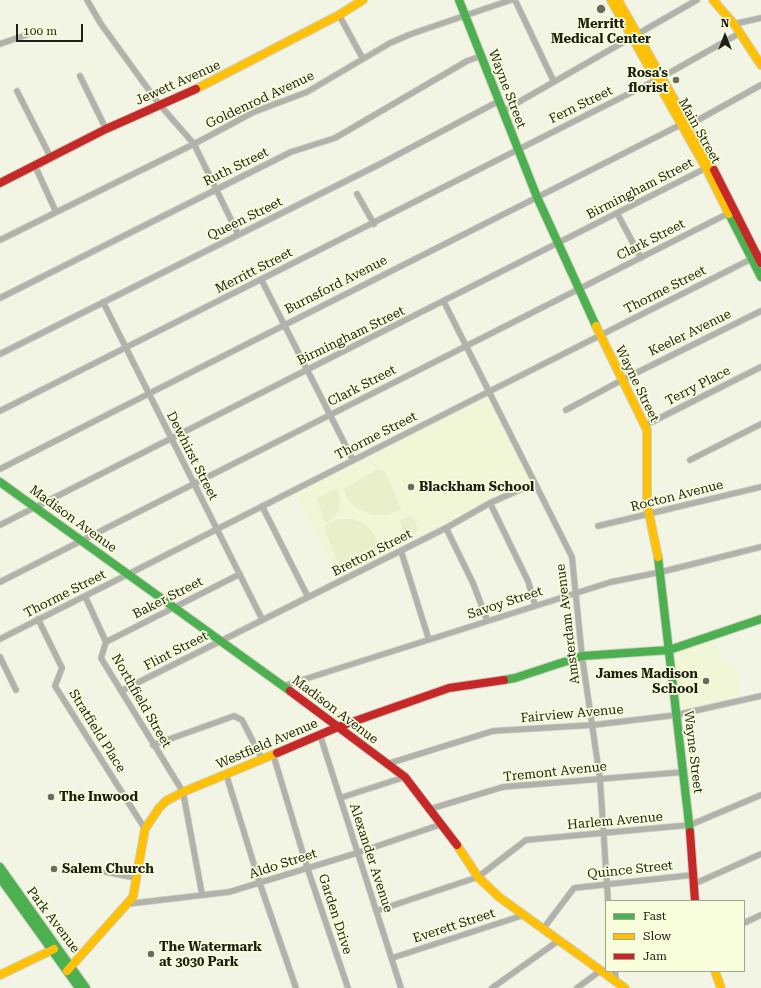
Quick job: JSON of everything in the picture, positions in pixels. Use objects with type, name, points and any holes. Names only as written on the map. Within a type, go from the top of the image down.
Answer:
[{"type":"street","points":[[87,0],[101,24],[159,104],[194,144],[238,234]]},
{"type":"street","name":"Jewett Avenue","points":[[0,183],[106,129],[159,104],[210,83],[339,15],[363,0]]},
{"type":"street","name":"Wayne Street","points":[[458,0],[537,197],[600,335],[646,425],[648,515],[661,572],[676,715],[690,825],[692,875],[695,900]]},
{"type":"street","name":"Goldenrod Avenue","points":[[0,240],[194,144],[254,112],[307,92],[390,43],[411,34],[511,0]]},
{"type":"street","points":[[515,0],[554,82]]},
{"type":"street","name":"Main Street","points":[[611,0],[635,36]]},
{"type":"street","name":"Main Street","points":[[618,0],[635,36],[686,124],[758,258],[761,277]]},
{"type":"street","points":[[503,111],[697,0]]},
{"type":"street","points":[[713,0],[734,24],[761,65]]},
{"type":"street","points":[[339,15],[363,59]]},
{"type":"street","points":[[734,24],[761,18]]},
{"type":"street","name":"Fern Street","points":[[517,149],[659,79],[740,33]]},
{"type":"street","points":[[0,44],[29,34]]},
{"type":"street","name":"Ruth Street","points":[[0,298],[290,152],[335,138],[467,61],[481,56]]},
{"type":"street","points":[[80,76],[106,129]]},
{"type":"street","name":"Burnsford Avenue","points":[[0,469],[284,324],[686,124],[761,85]]},
{"type":"street","points":[[17,91],[51,158]]},
{"type":"street","name":"Queen Street","points":[[0,354],[238,234],[382,164],[499,101]]},
{"type":"street","name":"Merritt Street","points":[[0,411],[261,279],[374,224],[517,149]]},
{"type":"street","points":[[35,166],[56,212]]},
{"type":"street","name":"Birmingham Street","points":[[0,525],[444,302],[557,242],[709,167]]},
{"type":"street","points":[[357,194],[374,224]]},
{"type":"street","name":"Clark Street","points":[[0,582],[732,211]]},
{"type":"street","points":[[617,213],[641,258]]},
{"type":"street","name":"Thorme Street","points":[[0,639],[600,335],[758,258]]},
{"type":"street","points":[[261,279],[352,460]]},
{"type":"street","name":"Dewhirst Street","points":[[103,302],[262,620]]},
{"type":"street","name":"Amsterdam Avenue","points":[[444,302],[572,557],[582,656],[600,778],[605,834],[608,900]]},
{"type":"street","name":"Keeler Avenue","points":[[566,410],[622,380],[761,311]]},
{"type":"street","name":"Terry Place","points":[[646,425],[761,367]]},
{"type":"street","points":[[690,460],[761,424]]},
{"type":"street","name":"Madison Avenue","points":[[0,482],[174,607],[219,642],[283,686],[405,777],[442,824],[478,877],[499,897],[625,988]]},
{"type":"street","name":"Bretton Street","points":[[219,642],[446,528],[490,503],[535,482]]},
{"type":"street","name":"Rocton Avenue","points":[[598,526],[761,487]]},
{"type":"street","points":[[490,503],[528,581],[535,605]]},
{"type":"street","points":[[262,506],[308,597]]},
{"type":"street","points":[[446,528],[473,583],[487,620]]},
{"type":"street","name":"Savoy Street","points":[[283,686],[576,592],[611,582],[661,572],[761,547]]},
{"type":"street","points":[[401,551],[429,640]]},
{"type":"street","name":"Baker Street","points":[[106,642],[240,574]]},
{"type":"street","name":"Northfield Street","points":[[85,596],[106,642],[101,658],[183,792]]},
{"type":"street","name":"Westfield Avenue","points":[[70,969],[133,897],[145,829],[159,808],[183,792],[338,727],[449,688],[515,678],[582,656],[669,650],[761,619]]},
{"type":"street","name":"Stratfield Place","points":[[38,620],[62,668],[55,686],[145,829]]},
{"type":"street","name":"Flint Street","points":[[121,691],[219,642]]},
{"type":"street","points":[[0,657],[16,690]]},
{"type":"street","name":"Fairview Avenue","points":[[387,764],[492,731],[593,725],[676,715],[761,696]]},
{"type":"street","points":[[153,744],[234,716],[242,720],[262,759]]},
{"type":"street","name":"Alexander Avenue","points":[[320,735],[392,958],[400,988]]},
{"type":"street","name":"Garden Drive","points":[[273,754],[307,867],[348,988]]},
{"type":"street","name":"Tremont Avenue","points":[[430,809],[503,788],[600,778],[684,772]]},
{"type":"street","points":[[226,774],[260,884],[296,988]]},
{"type":"street","points":[[340,798],[405,777]]},
{"type":"street","points":[[183,792],[202,894]]},
{"type":"street","name":"Harlem Avenue","points":[[376,911],[478,877],[526,840],[605,834],[690,825],[761,795]]},
{"type":"street","name":"Aldo Street","points":[[127,904],[229,892],[260,884],[307,867],[357,853],[442,824]]},
{"type":"street","points":[[694,884],[761,854]]},
{"type":"street","name":"Park Avenue","points":[[0,867],[2,880],[53,949],[86,988]]},
{"type":"street","points":[[106,872],[137,878]]},
{"type":"street","name":"Quince Street","points":[[543,929],[574,888],[692,875]]},
{"type":"street","name":"Everett Street","points":[[392,958],[524,915]]},
{"type":"street","points":[[745,923],[761,916]]},
{"type":"street","points":[[492,988],[558,941]]},
{"type":"street","points":[[0,975],[53,949]]},
{"type":"street","name":"Park Avenue","points":[[70,969],[79,988]]},
{"type":"street","points":[[577,988],[600,971]]},
{"type":"street","points":[[614,972],[616,982]]},
{"type":"street","points":[[715,972],[721,988]]},
{"type":"shaded area","name":"Blackham School","points":[[486,397],[529,479],[528,481],[337,578],[295,493]]},
{"type":"shaded area","points":[[378,469],[385,471],[401,509],[388,515],[372,515],[357,508],[350,502],[343,489]]},
{"type":"shaded area","points":[[337,488],[341,500],[339,510],[332,519],[326,523],[316,499]]},
{"type":"shaded area","points":[[411,515],[419,530],[407,536],[399,521]]},
{"type":"shaded area","points":[[353,519],[366,525],[375,536],[380,548],[342,566],[338,565],[324,526],[335,520]]},
{"type":"shaded area","name":"James Madison School","points":[[714,638],[724,666],[734,665],[741,696],[678,710],[672,654],[673,651]]},
{"type":"traffic: fast","points":[[459,0],[537,197],[596,326]]},
{"type":"traffic: fast","points":[[729,214],[761,277]]},
{"type":"traffic: fast","points":[[0,482],[290,691]]},
{"type":"traffic: fast","points":[[658,557],[690,832]]},
{"type":"traffic: fast","points":[[504,680],[515,678],[582,656],[669,650],[761,619]]},
{"type":"traffic: fast","points":[[0,867],[86,988]]},
{"type":"traffic: fast","points":[[0,878],[79,988]]},
{"type":"traffic: slow","points":[[196,89],[339,15],[363,0]]},
{"type":"traffic: slow","points":[[611,0],[706,168],[729,214]]},
{"type":"traffic: slow","points":[[618,0],[714,170]]},
{"type":"traffic: slow","points":[[713,0],[734,24],[761,65]]},
{"type":"traffic: slow","points":[[596,326],[647,430],[647,504],[658,557]]},
{"type":"traffic: slow","points":[[67,971],[133,897],[145,829],[159,808],[166,801],[183,792],[277,753]]},
{"type":"traffic: slow","points":[[457,845],[478,877],[499,897],[625,988]]},
{"type":"traffic: slow","points":[[0,975],[54,949]]},
{"type":"traffic: slow","points":[[715,972],[721,988]]},
{"type":"traffic: jam","points":[[0,183],[106,129],[196,89]]},
{"type":"traffic: jam","points":[[714,170],[761,263]]},
{"type":"traffic: jam","points":[[277,753],[338,727],[449,688],[504,680]]},
{"type":"traffic: jam","points":[[290,691],[405,777],[457,845]]},
{"type":"traffic: jam","points":[[690,832],[695,900]]},
{"type":"place","name":"Merritt Medical Center","points":[[601,9]]},
{"type":"place","name":"Rosa's florist","points":[[676,80]]},
{"type":"place","name":"Blackham School","points":[[411,487]]},
{"type":"place","name":"James Madison School","points":[[706,681]]},
{"type":"place","name":"The Inwood","points":[[51,797]]},
{"type":"place","name":"Salem Church","points":[[54,869]]},
{"type":"place","name":"The Watermark at 3030 Park","points":[[151,954]]}]
